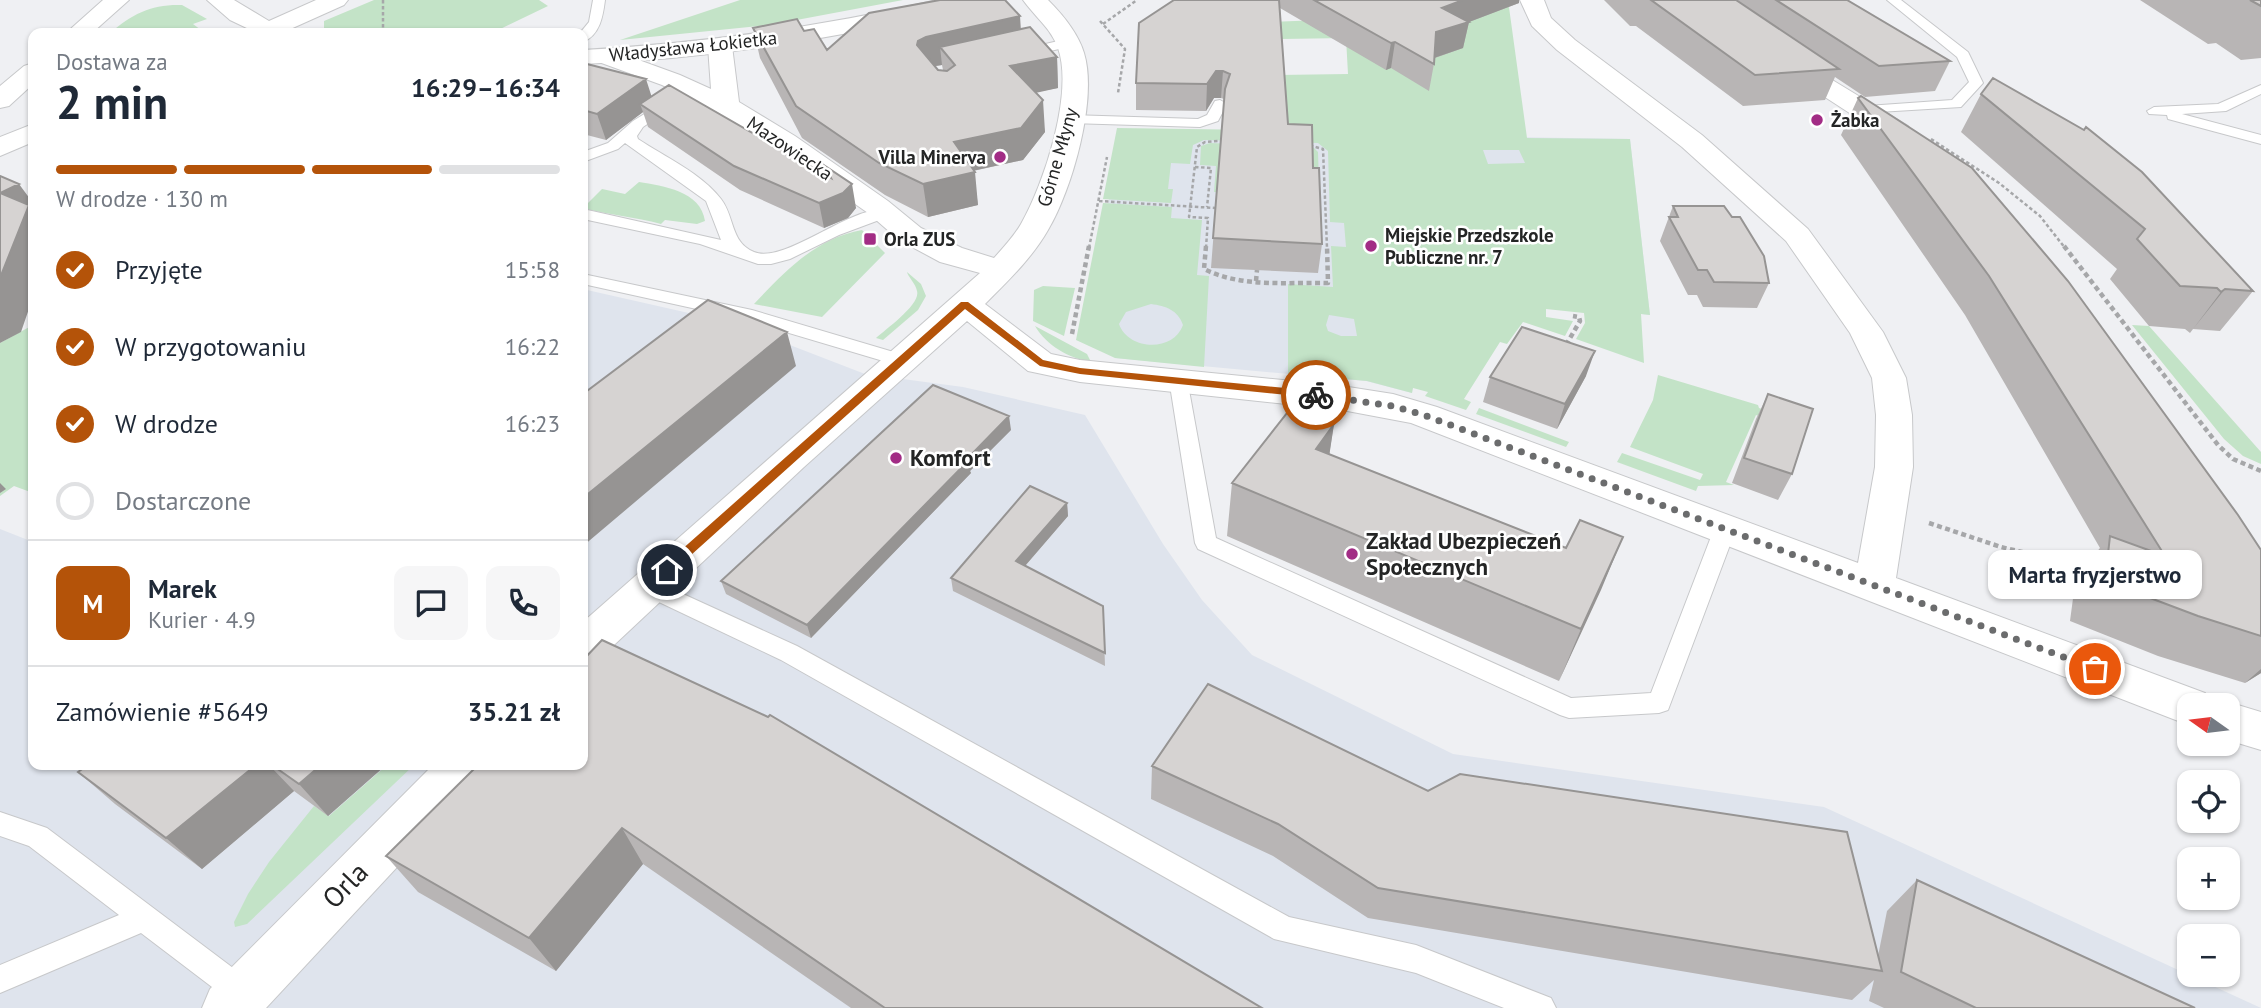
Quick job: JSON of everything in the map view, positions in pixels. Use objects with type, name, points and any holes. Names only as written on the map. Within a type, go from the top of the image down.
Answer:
[{"type":"street","points":[[84,28],[117,0]]},
{"type":"street","points":[[219,0],[261,28]]},
{"type":"street","points":[[276,28],[336,0]]},
{"type":"street","name":"Władysława Łokietka","points":[[594,56],[720,46],[872,21],[968,0]]},
{"type":"street","name":"Górne Młyny","points":[[999,270],[1033,229],[1045,205],[1076,93],[1073,54],[1035,0]]},
{"type":"street","points":[[1532,0],[1540,21],[1566,45],[1692,141],[1797,235],[1831,279],[1866,332],[1889,378],[1894,415],[1894,467],[1874,586]]},
{"type":"street","points":[[1700,0],[1820,83],[1876,110],[1923,148]]},
{"type":"street","name":"Mazowiecka","points":[[720,46],[726,106]]},
{"type":"street","name":"Mazowiecka","points":[[594,56],[690,89],[726,106],[785,142],[910,234],[951,255],[999,270]]},
{"type":"street","points":[[0,148],[28,134]]},
{"type":"street","points":[[588,643],[965,304],[999,270]]},
{"type":"street","points":[[965,304],[1040,363],[1080,371],[1342,398],[1393,406],[1424,415],[2177,701]]},
{"type":"street","points":[[2240,725],[2261,731]]},
{"type":"street","name":"Orla","points":[[236,1000],[458,770]]},
{"type":"lane","points":[[588,32],[595,23],[599,0]]},
{"type":"lane","points":[[1876,110],[1956,104],[1976,83],[1963,55],[1893,0]]},
{"type":"lane","points":[[1008,57],[1067,43]]},
{"type":"lane","points":[[588,154],[613,146],[631,130],[690,89]]},
{"type":"lane","points":[[2261,89],[2221,108],[2154,111],[2261,140]]},
{"type":"lane","points":[[1070,119],[1200,122],[1213,118],[1220,104]]},
{"type":"lane","points":[[631,130],[629,136],[632,142],[712,198],[722,215],[728,238],[741,251]]},
{"type":"lane","points":[[588,215],[704,240],[762,258],[787,256],[834,232],[884,213]]},
{"type":"lane","points":[[588,280],[746,314],[900,360]]},
{"type":"lane","points":[[1178,379],[1206,543],[1569,708],[1659,703],[1725,530]]},
{"type":"lane","points":[[648,587],[789,653],[1283,929],[1416,959],[1541,1008]]},
{"type":"lane","points":[[0,824],[38,837],[144,918],[236,1000]]},
{"type":"lane","points":[[0,976],[144,918]]},
{"type":"path","points":[[383,0],[383,28]]},
{"type":"path","points":[[1103,24],[1137,0]]},
{"type":"path","points":[[1876,110],[1999,183],[2040,216],[2218,445],[2233,459],[2261,471]]},
{"type":"path","points":[[1212,141],[1315,146],[1323,149],[1324,188],[1328,283],[1255,281],[1229,278],[1204,269],[1208,218],[1189,217],[1198,145],[1212,141]]},
{"type":"path","points":[[1195,167],[1211,168],[1207,207]]},
{"type":"path","points":[[1317,188],[1324,188]]},
{"type":"path","points":[[1098,201],[1215,208]]},
{"type":"path","points":[[1255,281],[1258,270]]},
{"type":"path","points":[[1563,350],[1580,321],[1579,317],[1573,316]]},
{"type":"path","points":[[1918,519],[2001,548],[2102,571]]},
{"type":"shaded area","name":"Miejskie Przedszkole Publiczne nr. 7","points":[[1121,131],[1630,139],[1650,315],[1420,289],[1412,393],[1366,381],[1115,358],[1108,204]]},
{"type":"shaded area","points":[[588,290],[733,323],[865,374],[963,387],[1085,415],[1163,544],[1202,600],[1252,655],[1453,754],[1824,807],[2177,969],[2177,987],[2215,987],[2261,1008],[0,1008],[0,529],[28,540],[28,770],[588,770]]},
{"type":"green space","points":[[374,0],[539,0],[548,6],[502,28],[324,28],[324,21]]},
{"type":"green space","points":[[740,0],[903,0],[770,25],[620,40]]},
{"type":"green space","points":[[1508,0],[1527,138],[1630,139],[1650,315],[1641,314],[1644,363],[1576,339],[1585,323],[1584,313],[1546,309],[1546,317],[1573,321],[1565,336],[1523,322],[1507,344],[1500,342],[1464,399],[1471,402],[1466,410],[1425,396],[1428,392],[1413,388],[1412,393],[1367,381],[1288,374],[1288,284],[1333,287],[1331,246],[1346,247],[1344,223],[1330,222],[1328,151],[1318,143],[1204,140],[1193,145],[1190,164],[1171,163],[1168,189],[1173,189],[1171,203],[1103,199],[1117,128],[1258,130],[1278,75],[1348,74],[1346,38],[1282,39],[1278,24],[1270,22],[1320,20],[1415,82],[1430,30]],"holes":[[[1483,150],[1519,150],[1525,163],[1488,164]],[[1329,315],[1354,319],[1357,336],[1341,336],[1328,331],[1326,325]]]},
{"type":"green space","points":[[182,5],[207,19],[193,24],[198,28],[116,28],[126,20],[152,8]]},
{"type":"green space","points":[[1210,143],[1313,147],[1318,152],[1319,185],[1252,194],[1214,192],[1216,166],[1200,165],[1201,146]]},
{"type":"green space","points":[[639,182],[669,188],[696,203],[705,221],[697,224],[665,220],[661,224],[588,209],[588,203],[602,189],[625,194]]},
{"type":"green space","points":[[1103,203],[1172,207],[1171,218],[1202,220],[1197,275],[1209,276],[1204,367],[1115,358],[1076,340]],"holes":[[[1151,304],[1171,310],[1183,325],[1178,334],[1161,344],[1151,345],[1131,339],[1119,324],[1126,312]]]},
{"type":"green space","points":[[862,230],[885,253],[822,317],[754,304],[789,269],[816,248],[845,234]]},
{"type":"green space","points":[[907,272],[921,284],[926,296],[918,310],[883,340],[876,338],[914,303],[916,288]]},
{"type":"green space","points":[[1043,286],[1075,288],[1064,336],[1033,321],[1034,290]]},
{"type":"green space","points":[[2132,325],[2149,326],[2261,452],[2261,464],[2243,456],[2224,439]]},
{"type":"green space","points":[[1035,326],[1087,354],[1091,362],[1059,350],[1046,340]]},
{"type":"green space","points":[[28,328],[28,491],[14,486],[0,496],[0,343]]},
{"type":"green space","points":[[1658,375],[1808,423],[1805,433],[1756,415],[1726,482],[1734,485],[1698,486],[1696,491],[1617,462],[1622,453],[1700,480],[1703,474],[1630,447],[1653,400]]},
{"type":"green space","points":[[1479,408],[1569,442],[1566,447],[1476,414]]},
{"type":"green space","points":[[381,770],[409,770],[247,924],[235,927],[234,922],[248,894],[269,862],[314,806],[329,816]]},
{"type":"building","points":[[940,0],[1005,0],[1020,16],[918,41],[917,45],[938,70],[947,71],[955,65],[940,47],[1030,27],[1057,57],[1010,66],[1043,100],[1021,128],[954,142],[975,172],[923,184],[879,163],[796,106],[753,28],[797,19],[804,31],[814,29],[827,50],[869,13]]},
{"type":"building","points":[[1174,0],[1279,0],[1288,124],[1312,125],[1313,168],[1319,168],[1322,244],[1213,238],[1225,89],[1230,74],[1216,71],[1207,84],[1136,83],[1139,23]]},
{"type":"building","points":[[1314,0],[1463,0],[1442,8],[1469,22],[1436,32],[1434,64]]},
{"type":"building","points":[[1651,0],[1736,0],[1839,69],[1755,75]]},
{"type":"building","points":[[1776,0],[1847,0],[1950,61],[1879,66]]},
{"type":"building","points":[[2250,0],[2261,0],[2261,6]]},
{"type":"building","points":[[588,64],[646,79],[597,114],[588,111]]},
{"type":"building","points":[[1993,78],[2084,130],[2086,127],[2142,172],[2253,291],[2225,289],[2221,292],[2217,288],[2180,286],[2137,239],[2145,229],[1981,94]]},
{"type":"building","points":[[669,85],[831,178],[825,166],[852,184],[843,193],[819,203],[734,166],[640,104]]},
{"type":"building","points":[[1861,96],[1972,168],[2068,281],[2261,550],[2261,636],[2105,581],[2110,536],[2165,556],[1989,276],[1858,98]]},
{"type":"building","points":[[0,176],[19,184],[0,193]]},
{"type":"building","points":[[0,193],[28,205],[28,208],[0,278]]},
{"type":"building","points":[[1673,206],[1724,206],[1732,217],[1740,217],[1764,256],[1769,283],[1714,282],[1707,270],[1698,270],[1669,217],[1678,217]]},
{"type":"building","points":[[708,300],[787,332],[588,494],[588,390]]},
{"type":"building","points":[[1522,327],[1595,351],[1565,404],[1490,377]]},
{"type":"building","points":[[933,385],[1009,416],[807,625],[721,581]]},
{"type":"building","points":[[1768,394],[1813,409],[1792,474],[1744,458]]},
{"type":"building","points":[[1291,408],[1334,424],[1316,449],[1566,548],[1580,520],[1623,537],[1581,629],[1232,483]]},
{"type":"building","points":[[1030,486],[1067,503],[1016,561],[1103,606],[1105,653],[951,578]]},
{"type":"building","points":[[602,640],[768,717],[770,715],[1262,1008],[885,1008],[622,828],[529,938],[386,856],[473,770],[588,770],[588,655]]},
{"type":"building","points":[[1208,684],[1428,791],[1460,774],[1847,832],[1882,971],[1378,888],[1278,824],[1152,766]]},
{"type":"building","points":[[81,770],[250,770],[166,838],[78,772]]},
{"type":"building","points":[[279,770],[315,770],[299,784]]},
{"type":"building","points":[[1917,880],[2195,1008],[1976,1008],[1901,972]]},
{"type":"way so far","points":[[1316,395],[1393,406],[1424,415],[2095,669]]},
{"type":"place","name":"Żabka","points":[[1817,120]]},
{"type":"place","name":"Villa Minerva","points":[[1000,157]]},
{"type":"place","name":"Orla ZUS","points":[[870,239]]},
{"type":"place","name":"Miejskie Przedszkole Publiczne nr. 7","points":[[1371,246]]},
{"type":"place","name":"Komfort","points":[[896,458]]},
{"type":"place","name":"Zakład Ubezpieczeń Społecznych","points":[[1352,554]]},
{"type":"place","name":"Marta fryzjerstwo","points":[[2095,669]]},
{"type":"route","points":[[667,570],[965,304],[1040,363],[1080,371],[1316,395]]}]
